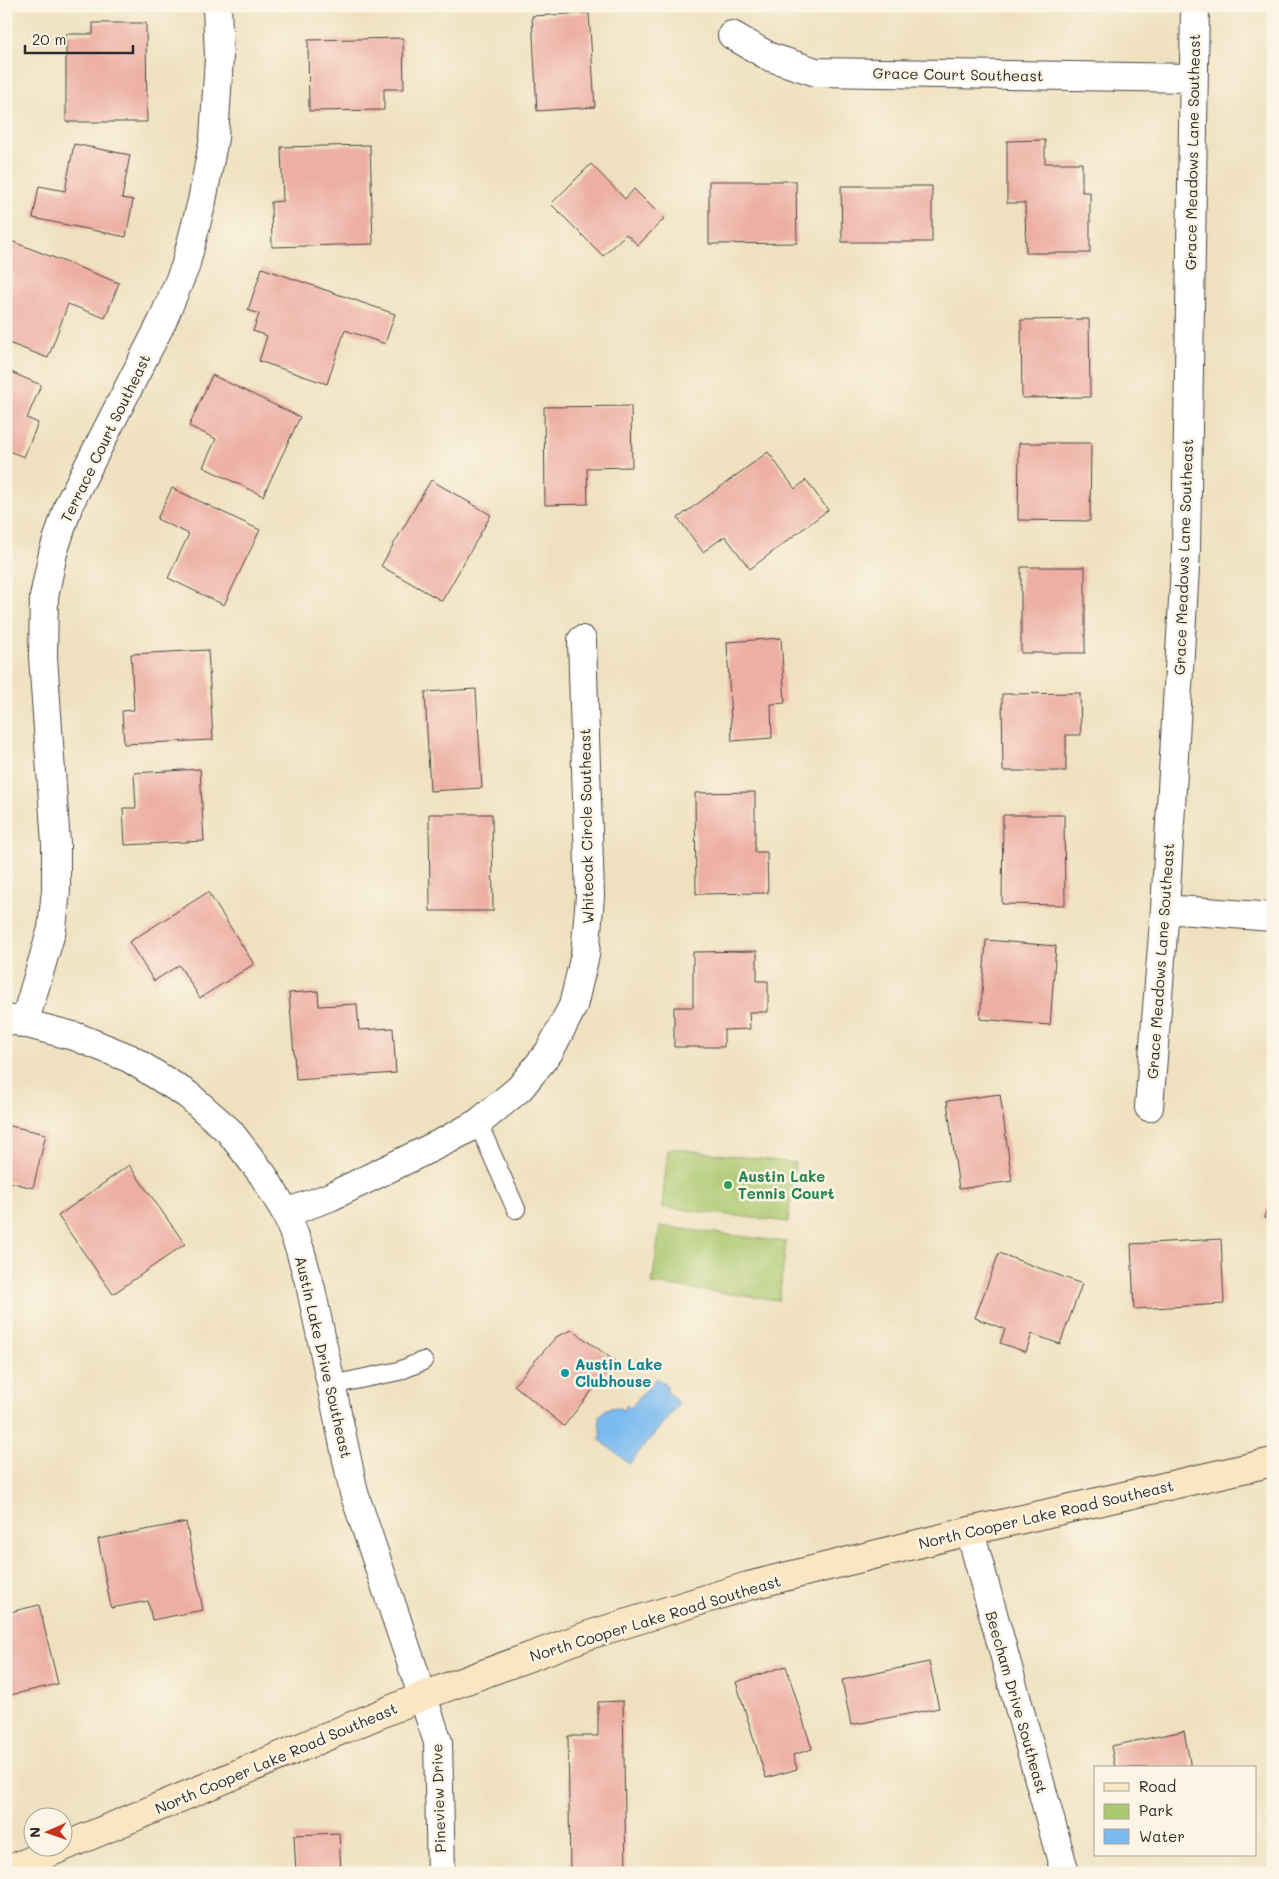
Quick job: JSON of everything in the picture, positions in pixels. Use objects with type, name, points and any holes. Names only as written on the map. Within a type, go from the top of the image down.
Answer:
[{"type":"street","name":"Terrace Court Southeast","points":[[15,1021],[52,929],[56,890],[56,844],[43,657],[44,597],[53,553],[69,504],[162,322],[185,267],[202,201],[214,138],[219,58],[218,6]]},
{"type":"street","name":"Grace Meadows Lane Southeast","points":[[1149,1107],[1165,909],[1186,550],[1195,6]]},
{"type":"street","name":"Grace Court Southeast","points":[[732,35],[770,57],[816,72],[1193,78]]},
{"type":"street","name":"Whiteoak Circle Southeast","points":[[286,1213],[330,1197],[478,1123],[520,1088],[549,1052],[573,1006],[585,955],[590,896],[582,640]]},
{"type":"street","points":[[1165,909],[1273,917]]},
{"type":"street","name":"Austin Lake Drive Southeast","points":[[15,1021],[77,1037],[130,1058],[188,1095],[229,1131],[263,1175],[286,1213],[300,1250],[311,1290],[354,1493],[423,1696]]},
{"type":"street","name":"North Cooper Lake Road Southeast","points":[[6,1871],[423,1696],[589,1635],[748,1586],[970,1531],[1273,1462]]},
{"type":"street","name":"Beecham Drive Southeast","points":[[970,1531],[1065,1873]]},
{"type":"street","name":"Pineview Drive","points":[[423,1696],[438,1742],[441,1873]]},
{"type":"lane","points":[[478,1123],[516,1209]]},
{"type":"lane","points":[[331,1385],[399,1370],[423,1361]]},
{"type":"green space","name":"Austin Lake Tennis Court","points":[[668,1148],[795,1163],[788,1222],[662,1207]]},
{"type":"green space","name":"Austin Lake Tennis Court","points":[[660,1226],[786,1242],[779,1300],[652,1284]]},
{"type":"water","points":[[657,1378],[668,1387],[666,1390],[679,1404],[629,1464],[599,1439],[601,1436],[599,1417],[606,1409],[616,1407],[623,1410],[627,1405],[630,1408]]},
{"type":"building","points":[[315,6],[377,6],[377,8],[315,11]]},
{"type":"building","points":[[589,13],[595,107],[537,111],[532,16]]},
{"type":"building","points":[[93,23],[146,23],[147,122],[66,122],[66,34],[93,34]]},
{"type":"building","points":[[403,38],[404,89],[384,89],[384,110],[309,111],[308,40]]},
{"type":"building","points":[[1045,140],[1045,163],[1082,163],[1082,192],[1090,192],[1090,253],[1026,253],[1025,203],[1007,203],[1007,141]]},
{"type":"building","points":[[74,144],[130,155],[122,198],[133,200],[126,237],[33,218],[39,186],[65,191]]},
{"type":"building","points":[[370,145],[373,244],[272,247],[271,202],[283,201],[281,147]]},
{"type":"building","points":[[591,164],[625,199],[634,189],[664,219],[638,245],[626,234],[603,256],[551,204]]},
{"type":"building","points":[[709,181],[796,181],[797,243],[709,244]]},
{"type":"building","points":[[841,186],[932,186],[932,242],[842,242]]},
{"type":"building","points":[[6,239],[119,283],[105,318],[68,304],[48,358],[6,342]]},
{"type":"building","points":[[262,268],[395,314],[385,344],[345,330],[327,384],[259,361],[267,336],[253,331],[259,314],[248,310]]},
{"type":"building","points":[[1089,319],[1090,397],[1022,398],[1021,320]]},
{"type":"building","points":[[6,370],[41,385],[27,418],[38,423],[24,457],[6,450]]},
{"type":"building","points":[[212,375],[300,417],[263,496],[203,467],[216,439],[189,426]]},
{"type":"building","points":[[631,406],[632,467],[587,468],[588,504],[545,505],[544,407]]},
{"type":"building","points":[[1019,443],[1091,443],[1090,521],[1018,520]]},
{"type":"building","points":[[768,452],[795,489],[806,480],[828,510],[750,569],[725,536],[703,552],[678,518]]},
{"type":"building","points":[[431,480],[491,515],[442,601],[381,566]]},
{"type":"building","points":[[172,488],[260,530],[224,605],[168,578],[189,534],[157,519]]},
{"type":"building","points":[[1021,567],[1085,567],[1085,653],[1021,653]]},
{"type":"building","points":[[781,638],[785,703],[771,704],[772,738],[732,741],[727,642]]},
{"type":"building","points":[[208,650],[213,740],[124,744],[122,711],[134,710],[131,654]]},
{"type":"building","points":[[476,689],[482,788],[430,791],[425,692]]},
{"type":"building","points":[[1080,693],[1081,735],[1066,735],[1066,771],[1003,771],[1002,694]]},
{"type":"building","points":[[200,769],[204,841],[125,845],[123,808],[136,808],[134,773]]},
{"type":"building","points":[[755,792],[755,852],[767,852],[768,893],[696,894],[695,793]]},
{"type":"building","points":[[429,814],[492,814],[493,911],[430,911]]},
{"type":"building","points":[[1003,815],[1064,815],[1065,905],[1002,904]]},
{"type":"building","points":[[208,892],[254,964],[200,998],[179,965],[154,981],[129,942]]},
{"type":"building","points":[[986,940],[1056,946],[1050,1025],[980,1019]]},
{"type":"building","points":[[757,951],[757,981],[768,981],[768,1012],[749,1012],[750,1029],[724,1030],[724,1047],[674,1047],[674,1007],[693,1007],[693,952]]},
{"type":"building","points":[[318,991],[319,1006],[357,1004],[359,1030],[393,1028],[396,1073],[296,1080],[289,993]]},
{"type":"building","points":[[1000,1094],[1012,1181],[959,1189],[947,1101]]},
{"type":"building","points":[[6,1125],[46,1134],[33,1188],[6,1181]]},
{"type":"building","points":[[129,1165],[185,1244],[113,1294],[58,1216]]},
{"type":"building","points":[[1273,1194],[1273,1221],[1264,1218]]},
{"type":"building","points":[[1221,1239],[1224,1304],[1134,1309],[1131,1244]]},
{"type":"building","points":[[999,1253],[1082,1284],[1060,1344],[1032,1334],[1026,1352],[1000,1343],[1005,1329],[975,1318]]},
{"type":"building","name":"Austin Lake Clubhouse","points":[[572,1330],[615,1361],[564,1426],[514,1385],[556,1337]]},
{"type":"building","points":[[186,1522],[203,1610],[152,1620],[148,1601],[111,1608],[98,1539]]},
{"type":"building","points":[[39,1605],[58,1684],[6,1696],[6,1613]]},
{"type":"building","points":[[929,1662],[939,1708],[851,1725],[842,1680]]},
{"type":"building","points":[[786,1666],[812,1749],[793,1755],[797,1769],[766,1778],[736,1682]]},
{"type":"building","points":[[623,1701],[626,1873],[570,1873],[568,1736],[598,1736],[598,1702]]},
{"type":"building","points":[[1184,1731],[1191,1766],[1115,1766],[1111,1746]]},
{"type":"building","points":[[339,1833],[341,1873],[296,1873],[294,1835]]},
{"type":"place","name":"Austin Lake Tennis Court","points":[[728,1185]]},
{"type":"place","name":"Austin Lake Clubhouse","points":[[565,1373]]}]
